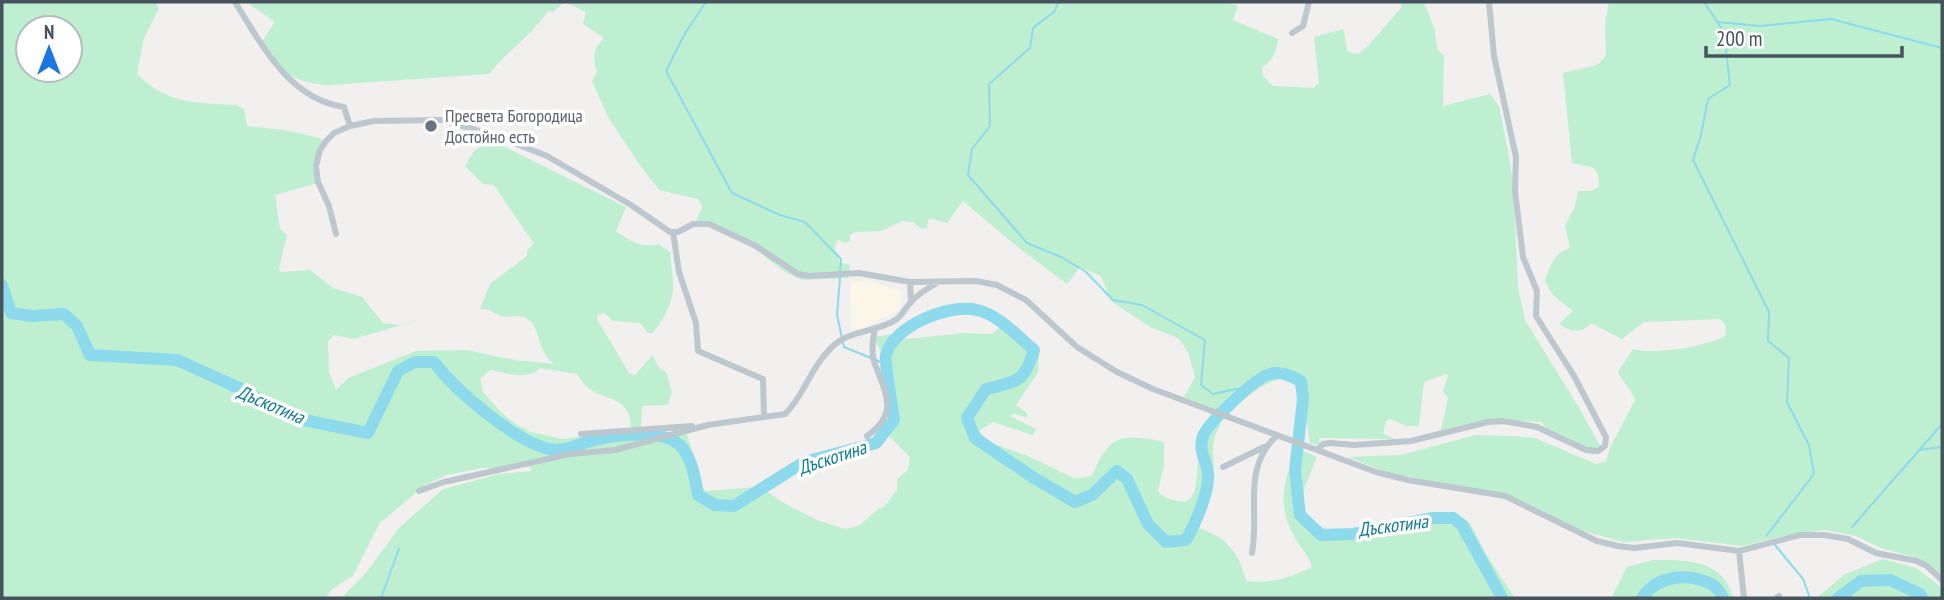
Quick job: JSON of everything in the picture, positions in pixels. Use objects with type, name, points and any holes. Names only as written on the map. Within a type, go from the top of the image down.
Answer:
[{"type":"street","points":[[235,2],[260,43],[295,86],[314,99],[344,107],[350,126]]},
{"type":"street","points":[[1292,33],[1303,26],[1309,2]]},
{"type":"street","points":[[1314,448],[1325,443],[1364,445],[1411,441],[1488,422],[1503,421],[1537,428],[1586,450],[1598,451],[1605,446],[1606,437],[1574,376],[1536,316],[1537,291],[1522,257],[1515,191],[1516,157],[1494,56],[1489,2]]},
{"type":"street","points":[[336,234],[329,206],[318,181],[316,166],[320,150],[326,141],[334,133],[350,126],[374,121],[442,120],[493,135],[547,156],[673,232],[679,272],[696,323],[698,351],[763,379],[764,416]]},
{"type":"street","points":[[673,232],[693,224],[709,224],[756,246],[798,274],[809,276],[859,273],[910,282],[987,282],[1008,289],[1026,300],[1077,347],[1117,372],[1153,389],[1387,475],[1505,496],[1597,541],[1618,547],[1677,543],[1739,551],[1800,535],[1824,536],[1848,539],[1876,553],[1916,561],[1927,566],[1942,580]]},
{"type":"street","points":[[910,282],[911,302]]},
{"type":"street","points":[[580,434],[708,425],[779,416],[791,409],[804,384],[833,346],[855,333],[896,319],[911,302],[939,282]]},
{"type":"street","points":[[867,436],[883,422],[887,406],[884,384],[873,360],[875,328]]},
{"type":"street","points":[[419,491],[444,482],[570,454],[615,450],[708,425]]},
{"type":"street","points":[[1223,467],[1264,447],[1277,435]]},
{"type":"street","points":[[1252,553],[1256,533],[1254,487],[1264,447]]},
{"type":"street","points":[[1739,551],[1744,598]]},
{"type":"shaded area","points":[[850,281],[869,281],[900,291],[899,309],[852,334]]},
{"type":"green space","points":[[2,2],[156,2],[159,8],[144,38],[137,74],[148,84],[183,100],[237,105],[244,109],[247,126],[320,138],[323,143],[317,158],[318,183],[275,195],[280,229],[287,235],[280,272],[310,270],[333,288],[362,297],[383,323],[399,325],[425,318],[354,339],[334,335],[328,341],[329,372],[336,390],[348,378],[416,351],[466,350],[515,360],[554,364],[544,352],[530,320],[521,316],[501,316],[480,309],[490,284],[527,256],[527,250],[534,244],[494,185],[483,184],[465,166],[474,151],[491,140],[626,207],[616,231],[636,243],[658,244],[670,252],[672,294],[667,311],[653,333],[648,333],[640,323],[613,321],[604,313],[598,315],[597,319],[629,373],[635,375],[653,355],[658,367],[666,372],[672,392],[668,405],[642,406],[641,428],[632,431],[639,435],[686,432],[705,491],[760,487],[817,520],[845,529],[860,525],[884,507],[897,490],[897,479],[908,470],[910,457],[887,434],[894,419],[885,375],[885,359],[873,337],[893,334],[897,340],[964,333],[992,334],[1003,325],[1011,326],[1039,350],[1038,372],[1016,405],[1028,414],[1026,417],[1013,414],[1010,416],[1036,429],[1033,435],[993,422],[979,431],[989,442],[1028,456],[1076,479],[1092,476],[1104,453],[1117,441],[1134,438],[1161,441],[1164,443],[1164,466],[1158,491],[1166,498],[1185,502],[1195,490],[1206,426],[1210,420],[1221,424],[1214,442],[1214,479],[1210,494],[1200,514],[1189,525],[1211,533],[1227,544],[1238,559],[1246,581],[1280,579],[1312,567],[1290,527],[1284,505],[1285,482],[1301,450],[1317,457],[1305,486],[1301,511],[1309,519],[1333,534],[1379,530],[1417,517],[1446,512],[1460,516],[1470,523],[1486,554],[1515,598],[341,598],[365,574],[399,528],[443,489],[500,474],[532,471],[530,467],[482,468],[447,475],[425,485],[379,524],[353,576],[332,589],[326,598],[2,598]],"holes":[[[540,368],[577,374],[594,392],[615,401],[627,410],[631,430],[563,439],[531,432],[501,412],[483,392],[480,379],[490,370],[523,375]]]},
{"type":"green space","points":[[246,2],[565,2],[553,12],[548,11],[535,28],[489,74],[329,85],[305,82],[288,74],[275,62],[260,44],[275,22]]},
{"type":"green space","points":[[565,2],[1222,2],[1238,6],[1233,20],[1278,39],[1274,55],[1262,67],[1263,76],[1273,86],[1313,88],[1319,83],[1314,37],[1343,29],[1348,52],[1358,54],[1401,8],[1401,2],[1424,2],[1435,30],[1437,49],[1444,56],[1443,106],[1490,94],[1499,106],[1513,182],[1518,287],[1525,320],[1600,446],[1593,455],[1553,437],[1541,422],[1476,422],[1436,434],[1441,430],[1448,398],[1443,391],[1448,375],[1446,374],[1424,382],[1419,426],[1406,426],[1391,419],[1386,421],[1383,434],[1396,439],[1319,438],[1320,446],[1310,443],[1304,384],[1297,378],[1268,383],[1243,400],[1229,414],[1184,397],[1195,377],[1188,352],[1178,338],[1150,327],[1111,301],[1101,276],[1080,267],[1067,284],[963,201],[947,223],[929,218],[927,228],[922,229],[913,222],[903,221],[881,231],[855,232],[846,243],[838,240],[834,248],[839,262],[850,265],[848,278],[802,280],[785,272],[714,223],[695,223],[702,207],[698,199],[659,190],[608,117],[592,81],[597,72],[594,54],[604,38],[583,24],[586,12]]},
{"type":"green space","points":[[1609,2],[1942,2],[1942,575],[1914,557],[1881,548],[1856,536],[1825,530],[1787,535],[1742,546],[1676,538],[1623,542],[1563,525],[1508,495],[1389,473],[1348,457],[1401,455],[1475,435],[1535,438],[1596,464],[1606,461],[1635,400],[1618,372],[1633,349],[1681,349],[1726,335],[1725,324],[1720,319],[1644,322],[1622,339],[1591,323],[1588,327],[1576,331],[1559,324],[1573,311],[1553,295],[1545,281],[1556,257],[1570,248],[1565,226],[1575,206],[1578,191],[1591,191],[1599,187],[1594,168],[1572,163],[1563,73],[1597,65],[1606,56],[1605,24]]},
{"type":"green space","points":[[1883,559],[1916,568],[1942,588],[1942,598],[1817,598],[1845,574]]},
{"type":"green space","points":[[1653,560],[1702,564],[1721,576],[1733,598],[1611,598],[1627,567]]},
{"type":"waterway","points":[[706,2],[684,35],[666,71],[732,193],[780,215],[805,222],[841,259],[840,272]]},
{"type":"waterway","points":[[1058,2],[1055,11],[1033,28],[1030,48],[989,84],[990,126],[972,149],[968,175],[1027,243],[1061,257],[1085,271],[1113,300],[1142,305],[1205,340],[1201,385],[1213,394],[1236,389],[1243,391]]},
{"type":"waterway","points":[[1704,2],[1724,32],[1730,85],[1708,99],[1693,160],[1769,312],[1768,341],[1789,358],[1787,402],[1809,445],[1814,474],[1767,535]]},
{"type":"waterway","points":[[1717,22],[1760,26],[1831,19],[1942,48]]},
{"type":"waterway","points":[[840,278],[837,315],[842,338]]},
{"type":"waterway","name":"Дъскотина","points":[[2,285],[11,313],[32,316],[64,314],[77,326],[90,355],[177,360],[241,389],[294,418],[368,433],[398,371],[415,362],[434,362],[488,415],[539,446],[558,450],[601,439],[640,434],[676,442],[689,459],[698,495],[715,505],[734,506],[804,462],[876,443],[894,420],[886,360],[891,344],[899,335],[924,319],[952,310],[977,310],[1000,321],[1034,350],[1023,375],[1013,382],[986,389],[967,418],[975,438],[1075,502],[1092,495],[1117,471],[1127,479],[1148,524],[1166,542],[1186,540],[1207,489],[1208,473],[1201,446],[1203,436],[1233,401],[1254,383],[1270,374],[1282,374],[1301,381],[1303,399],[1295,471],[1300,515],[1321,535],[1354,534],[1433,518],[1453,518],[1462,525],[1502,598]]},
{"type":"waterway","points":[[843,343],[844,347],[871,358]]},
{"type":"waterway","points":[[876,360],[887,365]]},
{"type":"waterway","points":[[1852,527],[1942,424]]},
{"type":"waterway","points":[[1919,450],[1942,447]]},
{"type":"waterway","points":[[1775,545],[1803,579],[1810,598]]},
{"type":"waterway","points":[[381,598],[399,549]]},
{"type":"waterway","name":"Дъскотина","points":[[1642,598],[1656,584],[1684,577],[1713,585],[1723,598]]},
{"type":"waterway","name":"Дъскотина","points":[[1838,598],[1861,581],[1890,580],[1920,594],[1922,598]]},
{"type":"place","name":"Пресвета Богородица Достойно есть","points":[[431,126]]}]
